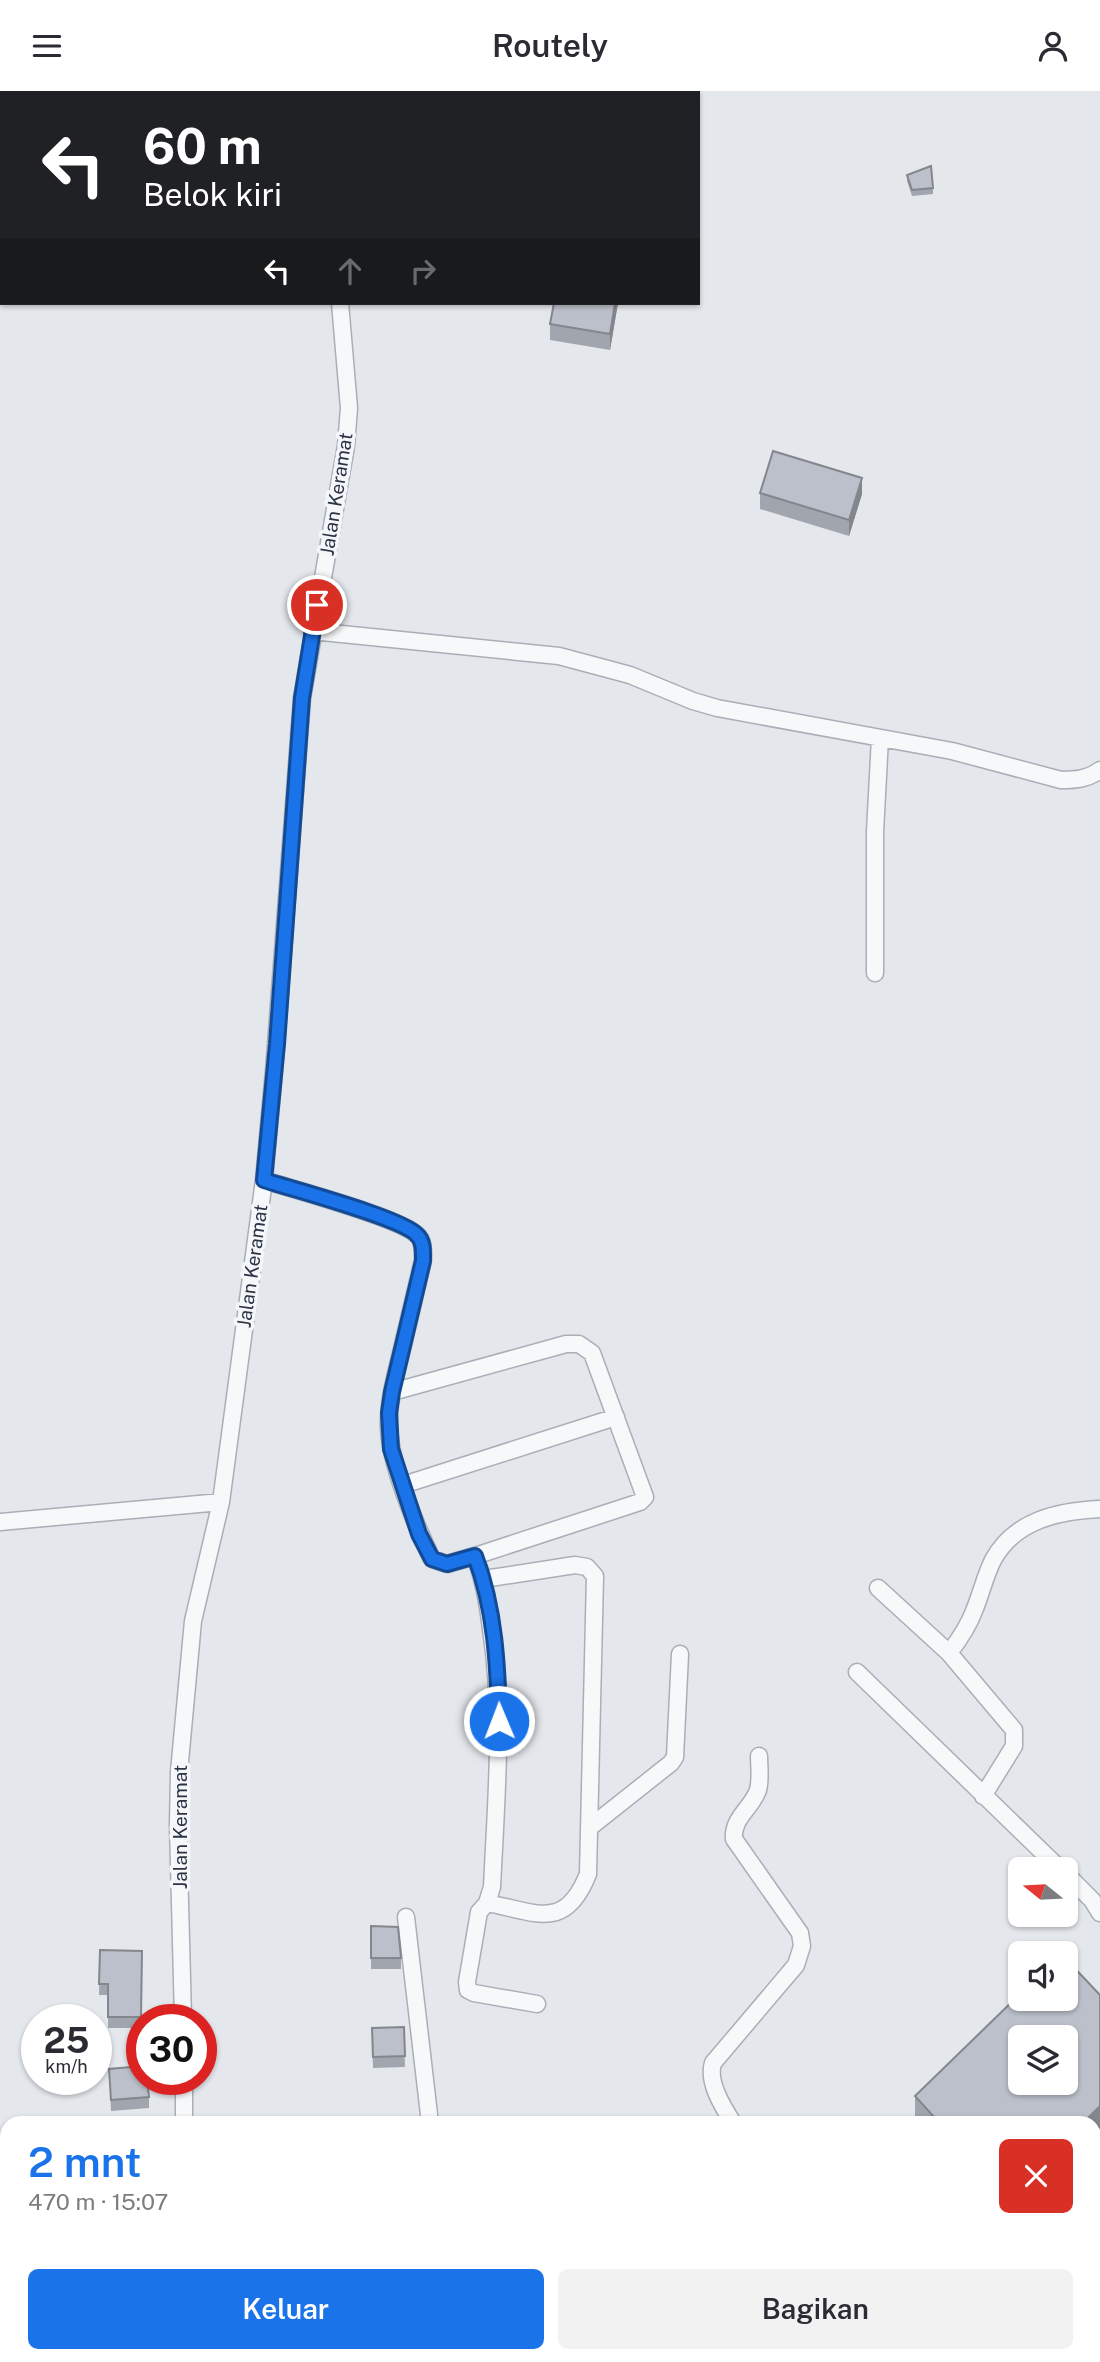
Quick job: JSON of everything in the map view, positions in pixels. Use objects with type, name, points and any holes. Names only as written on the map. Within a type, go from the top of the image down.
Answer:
[{"type":"street","name":"Jalan Keramat","points":[[183,2004],[179,1772],[193,1621],[221,1502],[264,1180],[276,1058],[302,698],[346,446],[349,408],[341,305]]},
{"type":"street","points":[[312,631],[559,656],[630,675],[692,701],[717,708],[952,751],[1062,780],[1091,777],[1100,770]]},
{"type":"street","points":[[875,973],[875,832],[880,738]]},
{"type":"street","points":[[264,1180],[382,1218],[418,1235],[423,1248],[423,1261],[392,1392],[389,1413],[391,1449],[419,1534],[432,1559],[447,1564],[644,1499],[645,1493],[592,1353],[586,1347],[573,1343],[392,1392]]},
{"type":"street","points":[[403,1485],[616,1417]]},
{"type":"street","points":[[0,1522],[221,1502]]},
{"type":"street","points":[[949,1653],[974,1613],[991,1565],[1005,1545],[1032,1521],[1055,1514],[1100,1509]]},
{"type":"street","points":[[475,1556],[484,1579],[498,1672],[499,1734],[492,1887],[479,1912],[467,1982],[468,1990],[537,2004]]},
{"type":"street","points":[[484,1579],[575,1565],[587,1567],[595,1576],[588,1874],[581,1891],[569,1907],[552,1915],[486,1903]]},
{"type":"street","points":[[878,1588],[949,1653],[1014,1730],[1014,1746],[983,1796]]},
{"type":"street","points":[[589,1828],[675,1757],[680,1654]]},
{"type":"street","points":[[857,1672],[1047,1857]]},
{"type":"street","points":[[730,2116],[712,2081],[710,2072],[713,2063],[796,1965],[802,1946],[800,1933],[733,1839],[737,1819],[757,1793],[759,1756]]},
{"type":"street","points":[[1078,1886],[1093,1900],[1100,1913]]},
{"type":"street","points":[[406,1917],[429,2116]]},
{"type":"street","points":[[184,2095],[184,2116]]},
{"type":"building","points":[[931,166],[933,188],[912,190],[907,175]]},
{"type":"building","points":[[554,305],[615,305],[610,334],[550,324]]},
{"type":"building","points":[[773,451],[862,478],[849,520],[760,493]]},
{"type":"building","points":[[371,1926],[398,1927],[401,1958],[371,1958]]},
{"type":"building","points":[[100,1950],[142,1951],[141,2004],[126,2004],[126,2017],[112,2017],[112,2004],[108,2004],[108,1984],[99,1984]]},
{"type":"building","points":[[1078,1972],[1100,1995],[1100,2106],[1090,2116],[933,2116],[915,2096],[1008,2006],[1008,2011],[1078,2011]]},
{"type":"building","points":[[404,2027],[405,2056],[373,2057],[372,2028]]},
{"type":"building","points":[[126,2067],[126,2095],[149,2097],[111,2100],[112,2069]]},
{"type":"route","points":[[317,605],[302,698],[277,1044],[264,1180],[373,1215],[418,1235],[423,1248],[423,1261],[392,1392],[389,1413],[391,1449],[419,1534],[432,1559],[447,1564],[475,1556],[484,1579],[498,1672],[499,1721]]}]
